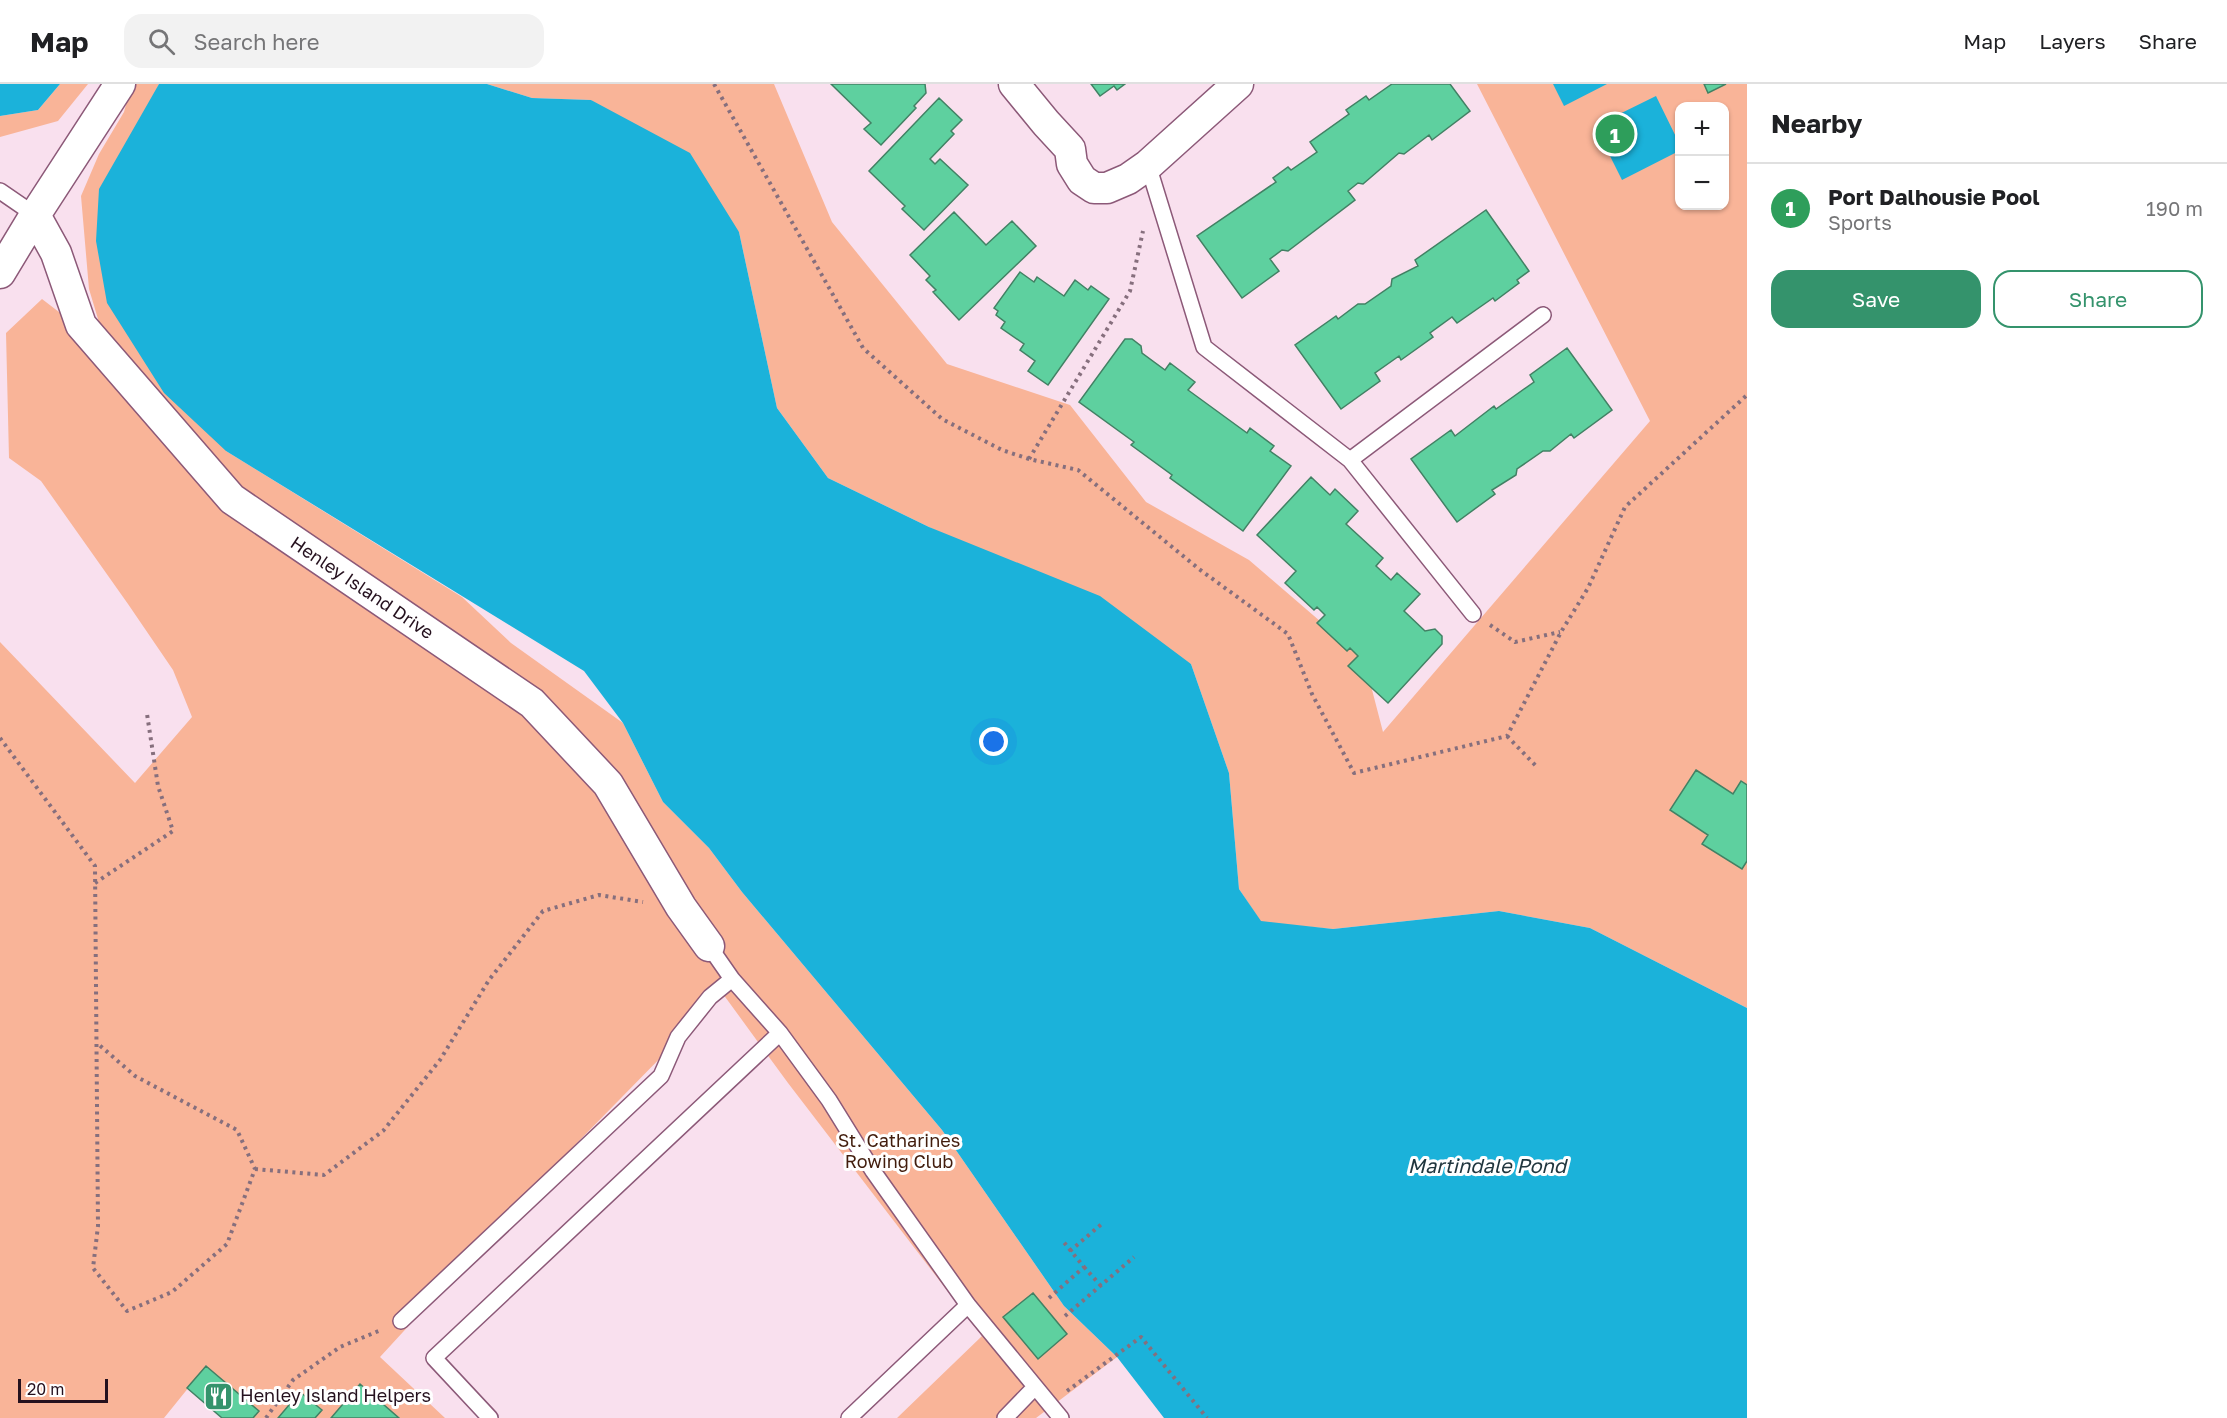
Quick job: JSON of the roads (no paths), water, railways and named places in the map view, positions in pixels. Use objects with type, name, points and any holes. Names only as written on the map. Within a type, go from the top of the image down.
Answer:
[{"type":"street","points":[[0,273],[120,84]]},
{"type":"street","points":[[1014,84],[1070,149],[1072,164],[1082,180],[1094,188],[1107,188],[1148,165],[1238,84]]},
{"type":"street","name":"Henley Island Drive","points":[[35,215],[56,253],[81,325],[232,499],[532,703],[608,784],[681,907],[709,946]]},
{"type":"lane","points":[[1148,165],[1204,347],[1350,460],[1473,614]]},
{"type":"lane","points":[[0,191],[35,215]]},
{"type":"lane","points":[[1350,460],[1544,315]]},
{"type":"lane","points":[[709,946],[732,979],[780,1033],[829,1100],[873,1171],[968,1305],[1061,1418]]},
{"type":"lane","points":[[401,1321],[662,1076],[678,1037],[710,998],[732,979]]},
{"type":"lane","points":[[490,1418],[434,1358],[780,1033]]},
{"type":"lane","points":[[849,1418],[968,1305]]},
{"type":"lane","points":[[1005,1418],[1035,1387]]},
{"type":"water","points":[[0,84],[60,84],[38,110],[0,116]]},
{"type":"water","name":"Martindale Pond","points":[[159,84],[487,84],[532,98],[591,100],[690,153],[739,232],[777,408],[828,478],[929,527],[1100,596],[1191,664],[1229,773],[1239,889],[1261,921],[1333,929],[1499,911],[1590,928],[1747,1008],[1747,1418],[1164,1418],[1117,1357],[1064,1306],[942,1130],[742,892],[709,848],[663,802],[623,723],[584,671],[226,451],[164,393],[107,303],[96,241],[99,189]]},
{"type":"water","points":[[1553,84],[1607,84],[1564,106]]},
{"type":"water","points":[[1656,96],[1675,135],[1675,153],[1622,180],[1595,126]]},
{"type":"place","name":"Port Dalhousie Pool","points":[[1615,134]]},
{"type":"place","name":"Henley Island Helpers","points":[[219,1396]]},
{"type":"park label","name":"St. Catharines Rowing Club","points":[[899,1151]]}]
